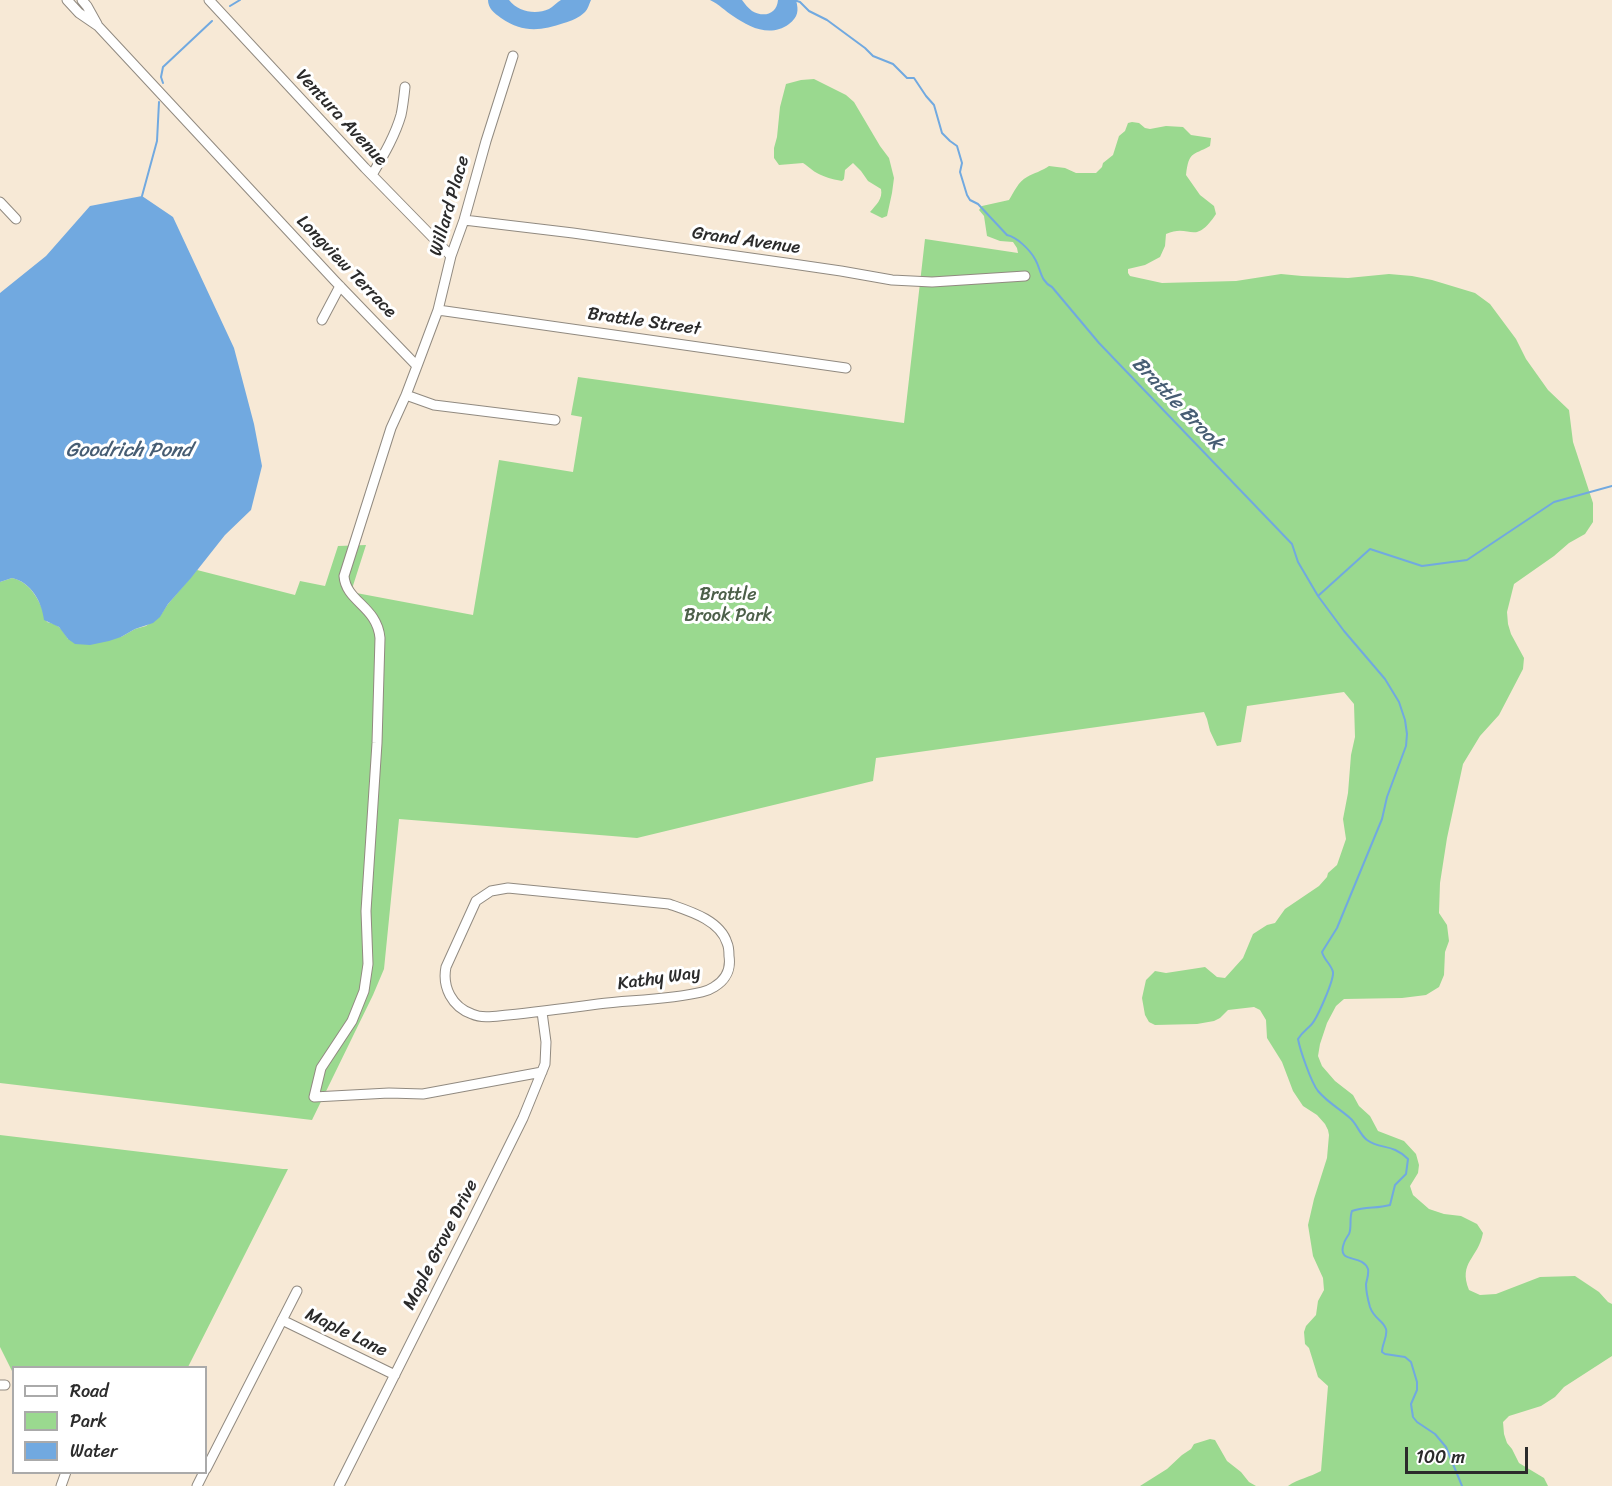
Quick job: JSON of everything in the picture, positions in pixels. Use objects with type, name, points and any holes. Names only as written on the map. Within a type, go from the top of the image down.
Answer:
[{"type":"street","name":"Longview Terrace","points":[[67,0],[79,13],[98,26],[417,366]]},
{"type":"street","name":"Longview Terrace","points":[[82,0],[98,26]]},
{"type":"street","name":"Ventura Avenue","points":[[209,0],[372,175],[452,256]]},
{"type":"street","name":"Willard Place","points":[[417,366],[438,310],[452,256],[513,56]]},
{"type":"street","points":[[372,175],[396,129],[405,87]]},
{"type":"street","points":[[0,202],[16,219]]},
{"type":"street","name":"Grand Avenue","points":[[464,220],[573,233],[892,280],[932,282],[1025,276]]},
{"type":"street","points":[[322,320],[340,286]]},
{"type":"street","name":"Brattle Street","points":[[438,310],[846,368]]},
{"type":"street","points":[[417,366],[391,428],[344,579],[351,595],[363,604],[374,618],[381,638],[366,911],[368,964],[364,992],[352,1021],[321,1068],[314,1097],[389,1093],[423,1094],[542,1072]]},
{"type":"street","points":[[406,395],[434,405],[555,420]]},
{"type":"street","name":"Kathy Way","points":[[508,888],[669,904],[701,916],[715,925],[723,933],[728,943],[730,962],[728,973],[717,985],[704,992],[543,1012],[486,1017],[472,1015],[454,1002],[447,992],[444,976],[446,967],[476,901],[491,891],[508,888]]},
{"type":"street","name":"Maple Grove Drive","points":[[339,1486],[513,1139],[542,1072],[545,1064],[546,1042],[543,1012]]},
{"type":"street","points":[[207,1467],[297,1291]]},
{"type":"street","name":"Maple Lane","points":[[282,1320],[395,1375]]},
{"type":"green space","points":[[814,79],[846,95],[854,102],[889,158],[894,178],[887,216],[882,218],[870,212],[880,199],[881,189],[868,181],[853,163],[845,170],[842,181],[819,174],[803,163],[779,165],[774,158],[780,107],[786,84]]},
{"type":"green space","name":"Brattle Brook Park","points":[[1132,122],[1150,129],[1166,126],[1183,127],[1191,135],[1211,138],[1210,146],[1192,155],[1188,162],[1186,175],[1200,195],[1214,206],[1216,214],[1209,224],[1197,232],[1174,231],[1166,234],[1165,246],[1160,257],[1145,265],[1128,269],[1130,276],[1162,283],[1236,281],[1281,274],[1348,278],[1389,274],[1432,280],[1475,293],[1490,304],[1516,339],[1526,359],[1548,390],[1569,410],[1573,442],[1593,503],[1593,522],[1585,534],[1569,543],[1514,584],[1507,612],[1508,624],[1524,658],[1523,669],[1499,715],[1480,736],[1463,764],[1440,883],[1439,913],[1447,925],[1449,941],[1445,952],[1444,975],[1439,987],[1426,995],[1402,998],[1344,999],[1336,1006],[1327,1023],[1318,1056],[1322,1066],[1335,1081],[1353,1095],[1359,1106],[1370,1116],[1378,1131],[1404,1141],[1416,1154],[1419,1165],[1418,1173],[1410,1186],[1413,1195],[1429,1209],[1461,1216],[1477,1224],[1483,1233],[1481,1242],[1467,1267],[1466,1281],[1469,1290],[1480,1295],[1496,1294],[1540,1277],[1575,1276],[1612,1304],[1612,1356],[1564,1387],[1555,1397],[1541,1406],[1509,1416],[1503,1422],[1507,1443],[1519,1463],[1544,1478],[1548,1486],[1288,1486],[1321,1471],[1328,1386],[1318,1377],[1309,1348],[1305,1344],[1304,1332],[1306,1326],[1316,1315],[1318,1301],[1324,1290],[1323,1278],[1313,1256],[1308,1225],[1327,1158],[1328,1130],[1317,1115],[1303,1106],[1293,1091],[1282,1062],[1267,1038],[1266,1020],[1260,1010],[1254,1007],[1228,1010],[1214,1021],[1197,1024],[1155,1025],[1149,1022],[1145,1015],[1142,998],[1146,980],[1155,971],[1166,973],[1205,967],[1217,977],[1225,978],[1243,958],[1253,934],[1275,923],[1285,909],[1319,886],[1337,865],[1346,839],[1343,819],[1355,737],[1354,704],[1344,692],[1247,706],[1241,742],[1217,746],[1204,712],[876,758],[873,781],[637,838],[399,819],[384,969],[312,1120],[0,1083],[0,582],[12,578],[31,589],[39,601],[47,622],[54,624],[64,632],[68,639],[121,637],[146,626],[160,616],[197,570],[295,595],[300,581],[325,586],[338,546],[366,545],[351,592],[473,615],[499,460],[573,472],[582,417],[571,415],[578,377],[904,423],[925,239],[1018,253],[1013,242],[1000,241],[987,236],[984,216],[979,210],[982,206],[1009,200],[1016,187],[1024,179],[1049,166],[1065,168],[1076,173],[1096,173],[1113,155],[1119,136],[1125,131],[1128,123]]},
{"type":"green space","points":[[0,1135],[288,1169],[189,1366],[12,1366],[12,1371],[0,1347]]},
{"type":"green space","points":[[1210,1439],[1215,1440],[1227,1461],[1256,1486],[1140,1486],[1167,1469],[1194,1444]]},
{"type":"water","points":[[488,0],[509,0],[522,10],[533,12],[549,9],[561,0],[591,0],[586,11],[575,19],[547,28],[532,29],[516,26],[501,18],[492,10]]},
{"type":"water","points":[[710,0],[742,0],[752,11],[765,14],[775,9],[778,0],[796,0],[797,11],[789,24],[767,31],[746,24]]},
{"type":"water","name":"Goodrich Pond","points":[[142,196],[173,217],[234,348],[254,424],[262,466],[251,510],[225,535],[168,604],[160,617],[153,623],[109,641],[90,645],[75,644],[59,627],[44,620],[41,606],[30,588],[12,578],[0,582],[0,293],[46,256],[90,206]]},
{"type":"waterway","points":[[230,6],[240,0]]},
{"type":"waterway","points":[[794,0],[827,20],[873,56],[893,64],[907,78],[914,78],[934,105],[942,133],[957,146],[962,163],[960,172],[970,200],[978,204],[1007,235],[1015,238],[1027,248],[1035,259],[1045,282],[1052,287],[1099,343],[1292,544],[1298,562],[1318,596],[1385,679],[1399,702],[1405,720],[1406,746],[1387,797],[1382,819],[1337,928],[1322,952],[1333,972],[1328,991],[1314,1021],[1298,1039],[1309,1073],[1315,1087],[1322,1095],[1350,1118],[1367,1140],[1397,1151],[1408,1159],[1406,1174],[1395,1185],[1390,1205],[1352,1211],[1350,1231],[1342,1250],[1346,1257],[1361,1261],[1368,1269],[1366,1287],[1370,1307],[1386,1329],[1382,1352],[1405,1357],[1411,1362],[1417,1382],[1417,1390],[1411,1404],[1413,1417],[1435,1434],[1446,1447],[1462,1486]]},
{"type":"waterway","points":[[163,83],[161,77],[163,67],[212,21]]},
{"type":"waterway","points":[[142,196],[157,141],[159,102]]},
{"type":"waterway","name":"Brattle Brook","points":[[1318,596],[1370,549],[1422,566],[1467,560],[1554,502],[1612,486]]}]
